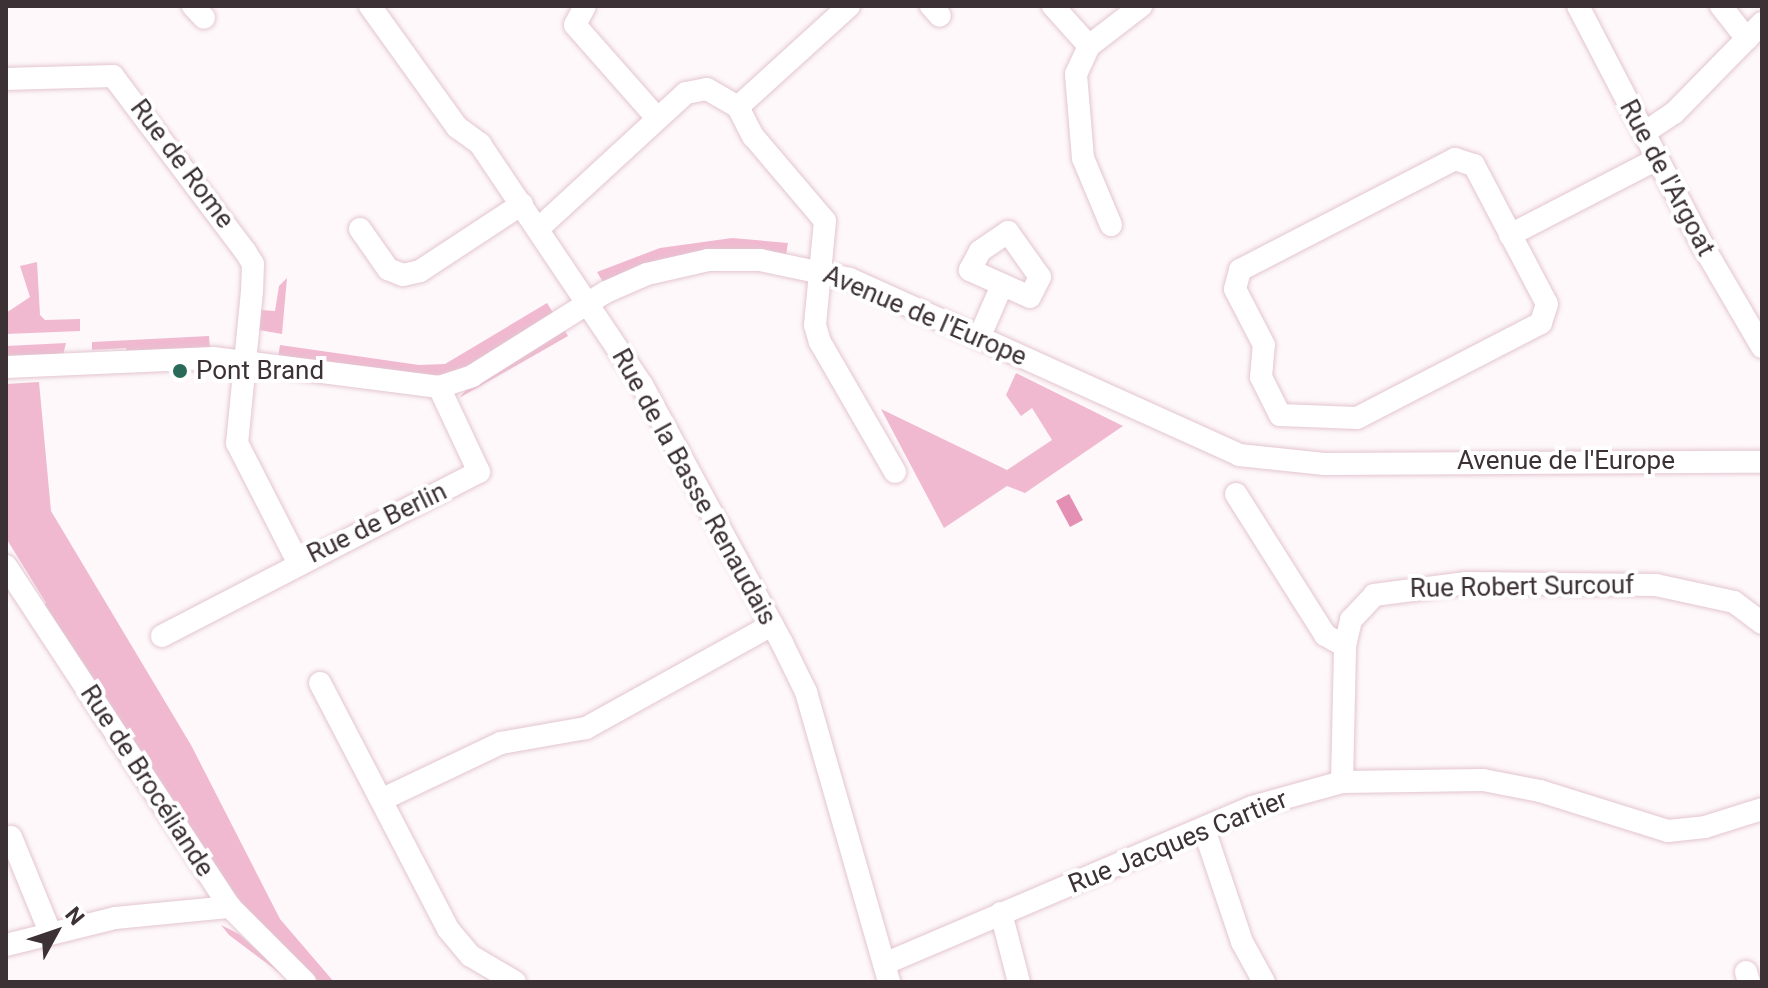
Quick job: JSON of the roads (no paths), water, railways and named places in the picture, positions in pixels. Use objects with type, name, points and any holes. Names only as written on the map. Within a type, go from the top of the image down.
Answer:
[{"type":"street","name":"Rue de la Basse Renaudais","points":[[370,6],[457,127],[480,144],[642,385],[772,625],[806,692],[886,973]]},
{"type":"street","points":[[585,6],[575,25],[657,118]]},
{"type":"street","points":[[738,107],[849,6]]},
{"type":"street","points":[[1053,6],[1089,46]]},
{"type":"street","points":[[1111,225],[1079,141],[1076,74],[1089,46],[1141,6]]},
{"type":"street","name":"Rue de l'Argoat","points":[[1578,6],[1657,159],[1762,347]]},
{"type":"street","points":[[1644,133],[1674,113],[1754,31],[1721,6]]},
{"type":"street","name":"Rue de Rome","points":[[6,79],[98,74],[113,76],[127,90],[253,264],[243,360]]},
{"type":"street","points":[[538,229],[686,93],[707,89],[738,107],[753,136],[825,221],[818,268],[815,325],[820,342],[895,472]]},
{"type":"street","points":[[1455,159],[1474,165],[1510,235],[1547,304],[1541,323],[1357,418],[1280,415],[1261,377],[1264,345],[1235,289],[1240,270],[1455,159]]},
{"type":"street","points":[[1510,235],[1657,159]]},
{"type":"street","points":[[360,229],[388,269],[403,275],[420,271],[522,204]]},
{"type":"street","name":"Avenue de l'Europe","points":[[6,367],[243,360],[439,387],[472,376],[586,304],[647,274],[693,262],[749,260],[818,268],[979,338],[1203,442],[1261,459],[1325,464],[1762,462]]},
{"type":"street","points":[[979,338],[1002,285]]},
{"type":"street","name":"Rue de Berlin","points":[[243,360],[237,443],[299,564],[479,472],[439,387]]},
{"type":"street","points":[[1236,494],[1325,635],[1345,646]]},
{"type":"street","points":[[162,636],[299,564]]},
{"type":"street","name":"Rue de Brocéliande","points":[[6,566],[230,907],[305,982]]},
{"type":"street","name":"Rue Robert Surcouf","points":[[1342,782],[1345,646],[1351,620],[1374,595],[1466,583],[1692,589],[1734,602],[1762,623]]},
{"type":"street","points":[[383,799],[501,743],[586,728],[772,625]]},
{"type":"street","points":[[320,683],[456,941],[515,982]]},
{"type":"street","name":"Rue Jacques Cartier","points":[[886,973],[1001,913],[1252,807],[1342,782],[1483,780],[1540,791],[1668,831],[1705,827],[1762,809]]},
{"type":"street","points":[[1204,829],[1242,942],[1264,982]]},
{"type":"street","points":[[11,837],[50,932]]},
{"type":"street","points":[[6,945],[115,918],[230,907]]},
{"type":"street","points":[[1001,913],[1019,982]]},
{"type":"place","name":"Pont Brand","points":[[180,371]]}]
